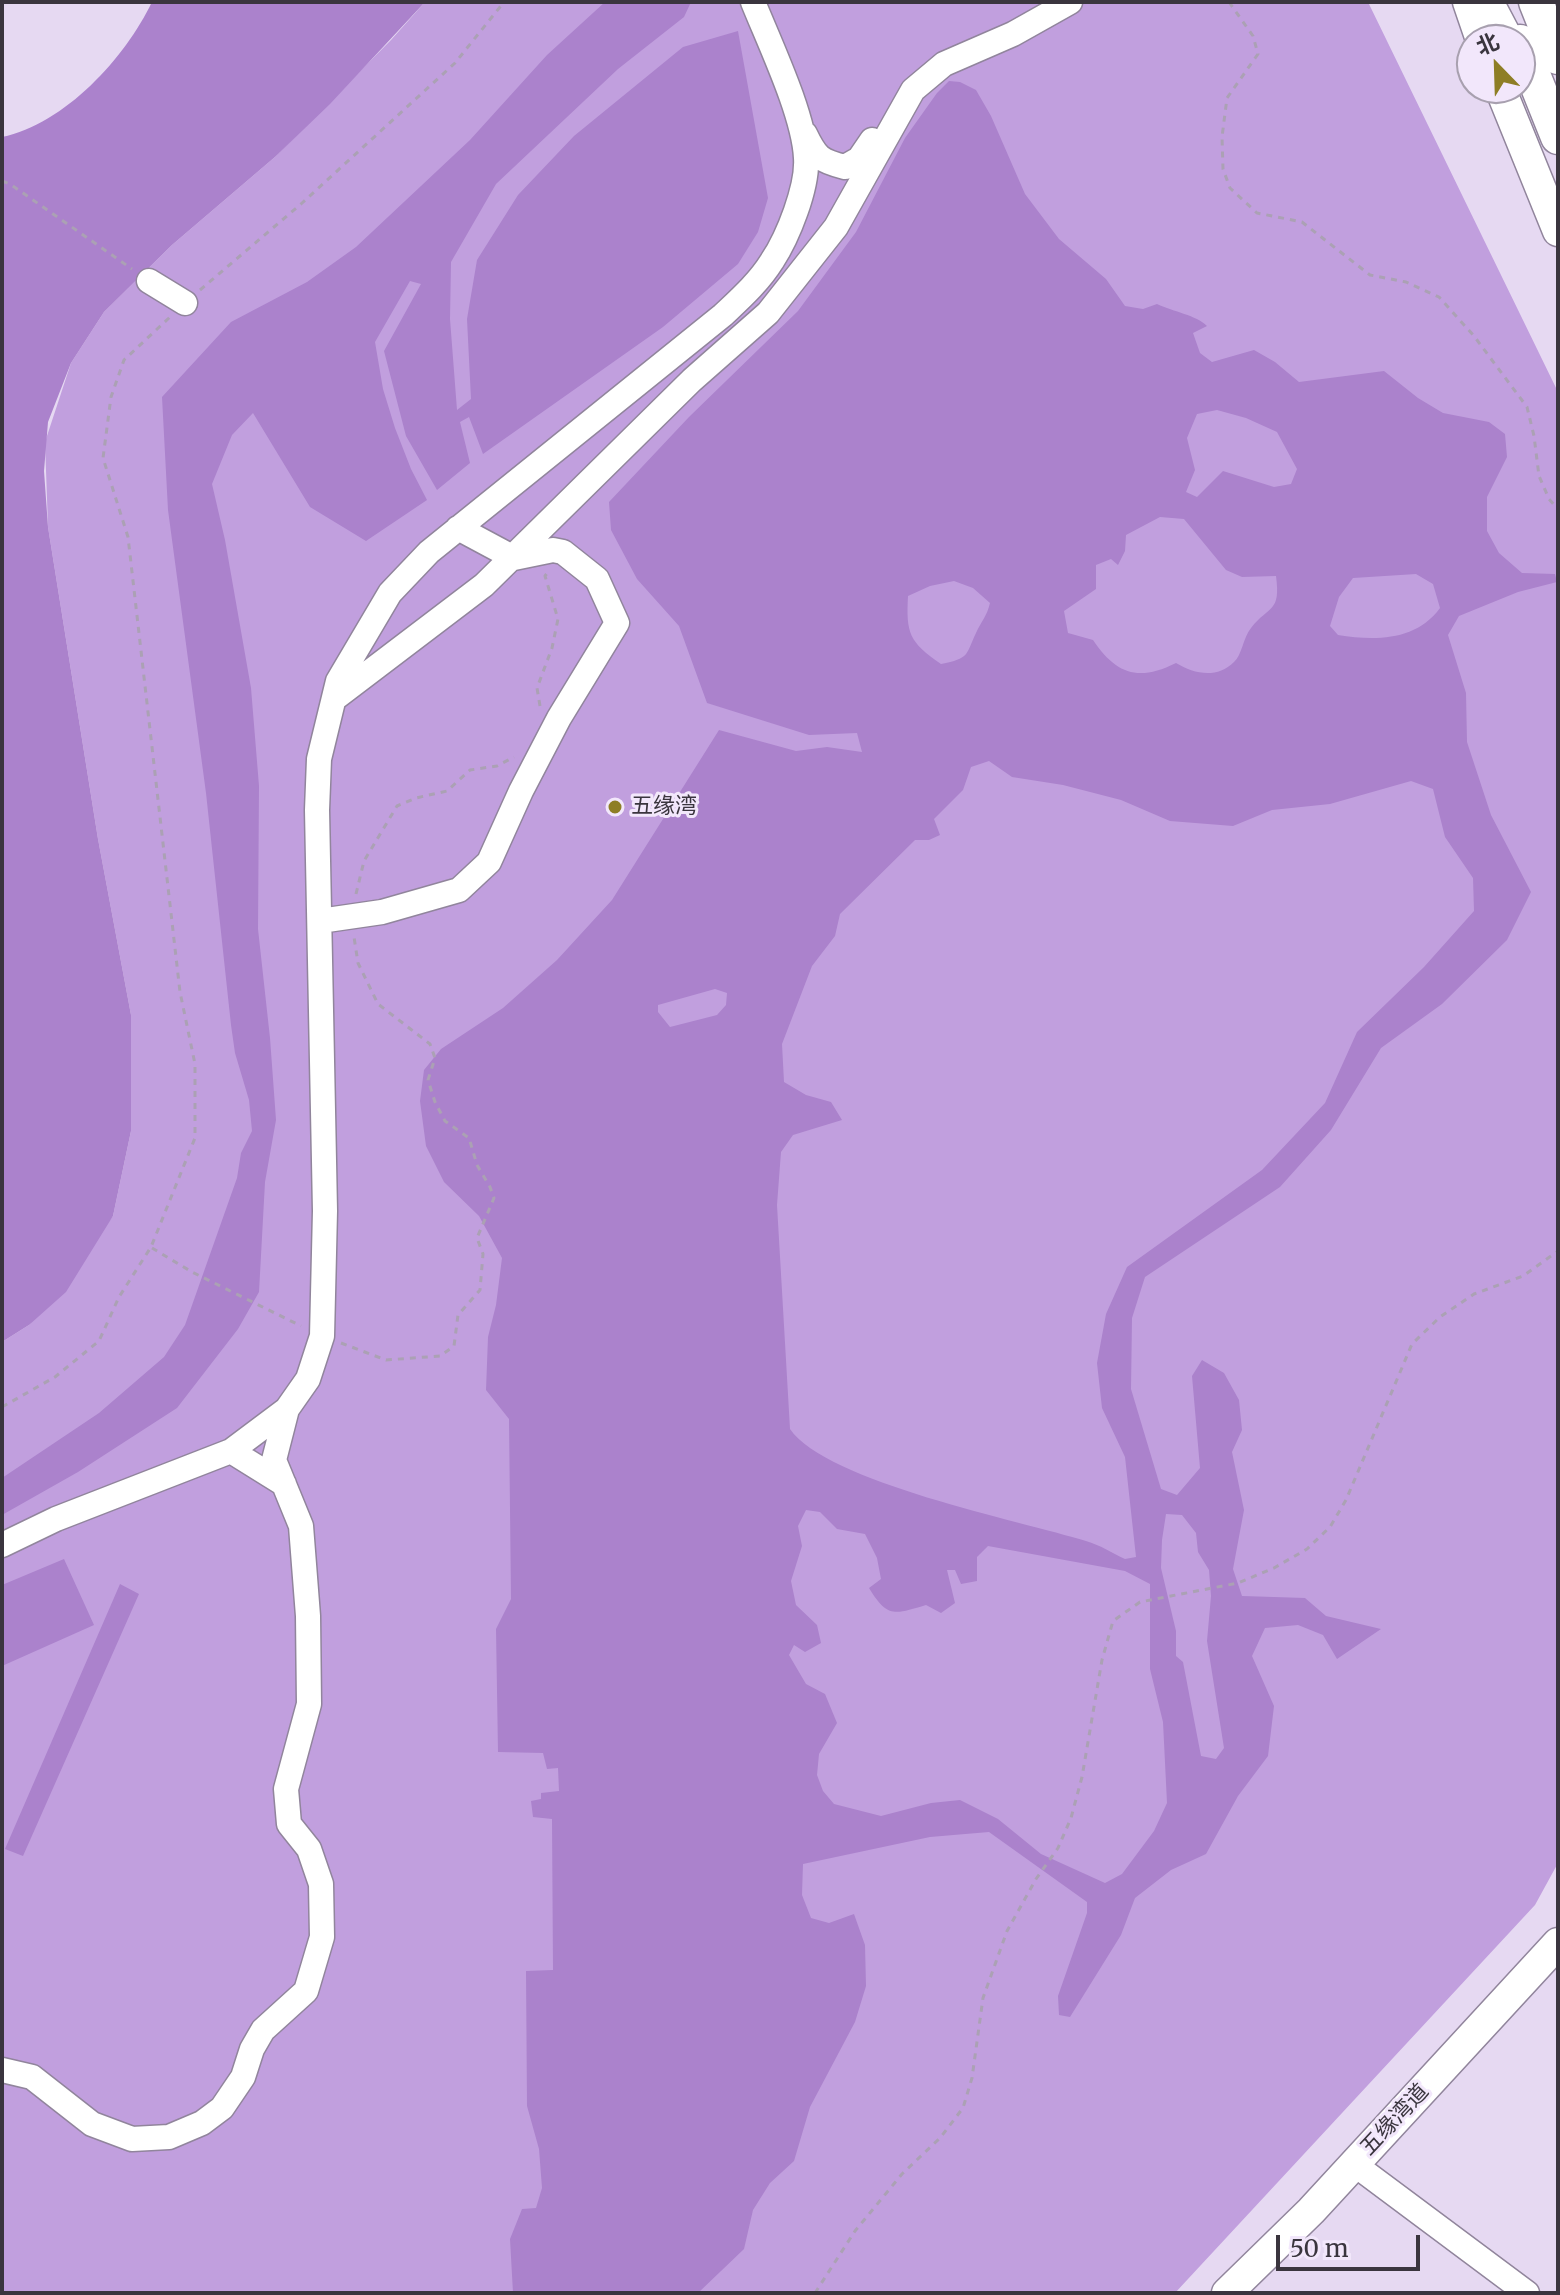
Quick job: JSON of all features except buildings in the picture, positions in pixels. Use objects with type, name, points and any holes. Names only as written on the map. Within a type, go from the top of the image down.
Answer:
[{"type":"highway","points":[[1486,2],[1498,24]]},
{"type":"highway","points":[[1504,2],[1513,24]]},
{"type":"highway","points":[[1536,2],[1558,57]]},
{"type":"highway","points":[[1556,2],[1558,8]]},
{"type":"highway","points":[[1536,81],[1558,137]]},
{"type":"highway","points":[[1536,101],[1558,144]]},
{"type":"main road","points":[[1468,2],[1476,24]]},
{"type":"main road","points":[[1506,104],[1558,231]]},
{"type":"main road","name":"五缘湾道","points":[[1227,2293],[1311,2211],[1558,1943]]},
{"type":"street","points":[[753,2],[815,155],[845,167],[859,159],[899,99],[919,76],[937,63],[1051,2]]},
{"type":"street","points":[[334,699],[484,585],[682,390],[768,313],[836,227],[913,90],[944,64],[1013,34],[1070,2]]},
{"type":"street","points":[[2,1545],[56,1519],[231,1451],[287,1409],[308,1379],[322,1336],[325,1211],[317,810],[319,759],[338,681],[390,593],[429,552],[723,315],[751,287],[772,261],[789,227],[803,186],[807,159],[801,126]]},
{"type":"street","points":[[149,281],[185,303]]},
{"type":"street","points":[[320,921],[382,912],[459,890],[489,862],[559,718],[617,623],[597,579],[563,552],[553,550],[514,558],[458,528]]},
{"type":"street","points":[[2,2070],[32,2077],[92,2124],[132,2139],[169,2137],[202,2123],[222,2108],[243,2077],[252,2049],[263,2030],[306,1991],[322,1937],[321,1884],[309,1849],[289,1824],[286,1789],[309,1704],[308,1616],[301,1526],[274,1460],[287,1409]]},
{"type":"street","points":[[231,1451],[286,1485]]},
{"type":"street","points":[[1354,2164],[1527,2293]]},
{"type":"path","points":[[2,1407],[55,1377],[99,1341],[119,1297],[151,1247],[195,1138],[195,1064],[180,992],[128,537],[103,458],[111,397],[124,360],[455,63],[504,2]]},
{"type":"path","points":[[1229,2],[1253,36],[1258,54],[1227,98],[1222,137],[1223,169],[1230,188],[1257,213],[1302,222],[1370,275],[1406,282],[1439,297],[1474,336],[1527,407],[1539,476],[1549,499],[1558,509]]},
{"type":"path","points":[[2,181],[149,281]]},
{"type":"path","points":[[539,714],[537,688],[552,648],[558,619],[545,576],[563,552]]},
{"type":"path","points":[[151,1247],[192,1272],[322,1336],[386,1360],[440,1356],[454,1346],[458,1315],[480,1290],[483,1254],[477,1238],[494,1198],[477,1165],[469,1138],[445,1121],[435,1102],[428,1080],[435,1058],[430,1044],[378,1004],[358,963],[351,916],[364,861],[397,806],[447,791],[470,770],[497,766],[514,757],[522,747]]},
{"type":"path","points":[[815,2293],[855,2231],[902,2174],[940,2138],[963,2108],[972,2078],[983,1998],[1007,1931],[1036,1879],[1058,1848],[1071,1818],[1082,1777],[1102,1660],[1113,1621],[1140,1602],[1238,1583],[1274,1568],[1307,1549],[1330,1527],[1346,1500],[1412,1344],[1440,1317],[1474,1294],[1523,1276],[1558,1251]]},
{"type":"shaded area","points":[[152,2],[425,2],[330,104],[275,157],[172,245],[104,312],[71,363],[48,422],[44,471],[48,527],[98,839],[131,1015],[131,1131],[113,1216],[66,1292],[29,1325],[2,1342],[2,137],[48,118],[90,86],[126,45]]},
{"type":"shaded area","points":[[425,2],[1368,2],[1558,392],[1558,1863],[1535,1905],[1175,2293],[2,2293],[2,1342],[29,1325],[113,1216],[131,1131],[131,1015],[98,839],[48,527],[45,442],[71,363],[104,312],[172,245],[275,157]]},
{"type":"shaded area","points":[[605,2],[691,2],[684,17],[618,69],[496,184],[451,262],[450,319],[457,410],[471,399],[467,319],[477,260],[518,195],[574,136],[683,47],[738,31],[768,198],[758,232],[738,264],[663,327],[483,454],[469,417],[460,422],[470,463],[437,490],[406,436],[384,351],[421,284],[410,281],[375,342],[383,389],[395,428],[427,500],[366,541],[310,507],[253,413],[232,435],[212,484],[251,688],[259,786],[258,929],[276,1120],[265,1182],[259,1292],[238,1329],[177,1408],[78,1472],[2,1515],[2,1478],[99,1413],[164,1357],[185,1325],[237,1178],[241,1153],[252,1131],[249,1100],[235,1053],[231,1025],[206,793],[168,510],[162,397],[231,322],[307,282],[356,247],[470,140],[547,55]]},
{"type":"shaded area","points":[[949,81],[960,82],[976,90],[991,116],[1025,194],[1059,239],[1106,279],[1125,306],[1143,309],[1157,304],[1191,316],[1207,326],[1193,333],[1200,353],[1212,362],[1254,350],[1299,382],[1384,371],[1443,413],[1489,422],[1505,434],[1507,457],[1487,497],[1487,531],[1499,553],[1522,573],[1555,574],[1557,582],[1518,592],[1459,616],[1448,635],[1466,693],[1467,742],[1491,815],[1531,892],[1507,940],[1442,1004],[1381,1048],[1331,1130],[1280,1187],[1145,1277],[1132,1318],[1131,1389],[1161,1489],[1177,1495],[1200,1468],[1192,1376],[1202,1360],[1224,1373],[1239,1400],[1242,1430],[1232,1452],[1244,1510],[1233,1569],[1242,1596],[1305,1598],[1326,1616],[1381,1629],[1337,1659],[1323,1635],[1298,1625],[1265,1628],[1252,1656],[1274,1706],[1268,1756],[1238,1796],[1206,1854],[1171,1870],[1135,1898],[1121,1935],[1070,2017],[1059,2015],[1058,1996],[1087,1913],[1087,1902],[989,1832],[930,1837],[803,1864],[802,1895],[811,1918],[829,1923],[854,1914],[865,1945],[866,1986],[855,2022],[810,2107],[794,2161],[770,2183],[753,2210],[744,2249],[698,2293],[513,2293],[510,2239],[522,2209],[536,2208],[542,2188],[539,2149],[527,2106],[526,1971],[553,1970],[552,1819],[533,1817],[531,1801],[541,1799],[541,1793],[559,1791],[558,1768],[547,1769],[543,1753],[498,1752],[496,1629],[511,1599],[509,1419],[486,1390],[488,1337],[502,1258],[479,1216],[444,1182],[426,1146],[420,1101],[424,1070],[441,1049],[503,1008],[557,960],[612,900],[719,730],[796,751],[827,747],[862,752],[857,733],[809,735],[707,703],[679,626],[637,579],[611,530],[609,502],[689,417],[798,311],[856,232],[905,138]],"holes":[[[1217,410],[1246,418],[1277,432],[1297,469],[1291,484],[1274,487],[1223,471],[1197,497],[1186,492],[1195,470],[1187,438],[1197,414]],[[1160,517],[1184,519],[1226,570],[1242,577],[1276,576],[1275,603],[1251,628],[1237,659],[1220,671],[1198,672],[1176,663],[1150,672],[1129,671],[1110,661],[1093,640],[1068,633],[1064,611],[1096,589],[1096,565],[1111,559],[1118,565],[1125,551],[1126,535]],[[1416,574],[1433,584],[1440,608],[1430,619],[1407,633],[1380,638],[1352,637],[1338,635],[1330,626],[1339,597],[1353,578]],[[954,581],[973,588],[990,603],[965,655],[941,664],[922,649],[912,636],[908,596],[930,586]],[[989,761],[1012,777],[1063,785],[1121,800],[1170,821],[1233,826],[1272,810],[1330,804],[1411,781],[1433,789],[1445,837],[1473,878],[1474,911],[1424,967],[1357,1032],[1325,1103],[1262,1170],[1127,1267],[1106,1314],[1097,1363],[1102,1408],[1125,1457],[1136,1557],[1125,1559],[1086,1541],[973,1511],[882,1482],[842,1466],[810,1448],[790,1429],[777,1205],[781,1152],[793,1135],[842,1120],[831,1102],[806,1095],[784,1082],[782,1044],[812,966],[835,936],[840,914],[915,840],[929,840],[940,835],[934,819],[963,790],[971,767]],[[715,989],[727,993],[726,1005],[717,1015],[670,1027],[658,1012],[658,1005]],[[806,1510],[820,1512],[837,1529],[865,1534],[877,1558],[881,1579],[869,1588],[882,1605],[893,1612],[926,1605],[941,1613],[955,1603],[947,1570],[955,1570],[961,1584],[977,1581],[977,1557],[988,1546],[1125,1571],[1150,1584],[1150,1669],[1163,1722],[1167,1803],[1154,1831],[1122,1874],[1105,1883],[1041,1854],[998,1819],[960,1800],[931,1803],[881,1816],[834,1804],[823,1791],[817,1775],[819,1754],[837,1723],[825,1694],[806,1684],[789,1655],[794,1645],[805,1652],[821,1643],[817,1625],[796,1605],[791,1581],[802,1546],[798,1526]],[[1166,1514],[1182,1515],[1196,1533],[1198,1552],[1209,1570],[1211,1596],[1207,1641],[1224,1748],[1216,1759],[1201,1756],[1183,1662],[1176,1656],[1176,1631],[1161,1568]]]},
{"type":"shaded area","points":[[64,1559],[94,1625],[2,1666],[2,1585]]},
{"type":"shaded area","points":[[120,1584],[139,1594],[23,1856],[5,1849]]},
{"type":"place","name":"五缘湾","points":[[615,807]]}]
